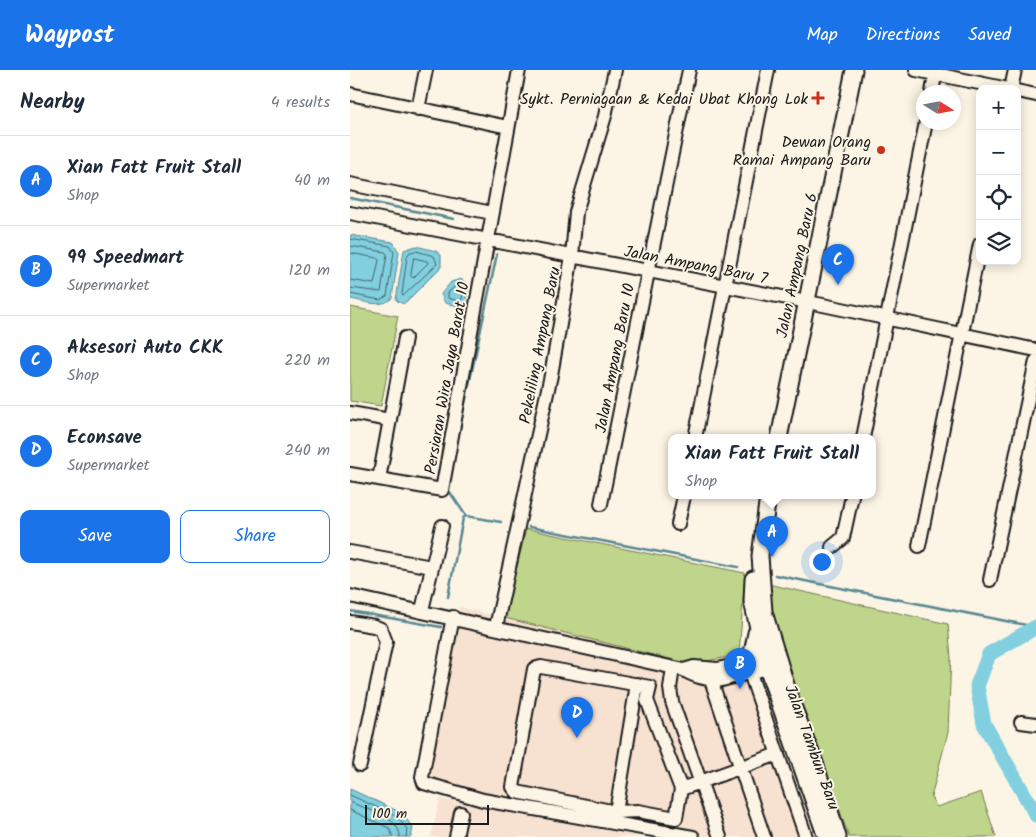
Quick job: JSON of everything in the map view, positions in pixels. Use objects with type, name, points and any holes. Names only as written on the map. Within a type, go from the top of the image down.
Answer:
[{"type":"main road","name":"Jalan Ampang Baru 6","points":[[780,434],[854,70]]},
{"type":"main road","points":[[768,499],[760,556],[752,586],[756,624],[766,663],[790,698]]},
{"type":"main road","points":[[760,556],[764,612],[790,698]]},
{"type":"main road","points":[[761,589],[759,605],[770,652],[766,663]]},
{"type":"main road","points":[[744,669],[755,647],[756,624]]},
{"type":"main road","name":"Jalan Tambun Baru","points":[[766,663],[826,837]]},
{"type":"main road","name":"Jalan Tambun Baru","points":[[790,698],[816,766],[838,837]]},
{"type":"street","points":[[418,108],[426,70]]},
{"type":"street","points":[[488,239],[520,70]]},
{"type":"street","name":"Pekeliling Ampang Baru","points":[[496,627],[551,375],[572,256],[576,212],[605,116],[614,70]]},
{"type":"street","name":"Jalan Ampang Baru 10","points":[[601,504],[689,70]]},
{"type":"street","points":[[696,434],[768,70]]},
{"type":"street","points":[[916,70],[936,72],[993,85]]},
{"type":"street","points":[[1011,85],[1015,70]]},
{"type":"street","points":[[933,85],[936,72]]},
{"type":"street","points":[[1021,92],[1036,94]]},
{"type":"street","points":[[350,94],[508,127]]},
{"type":"street","points":[[865,434],[924,130]]},
{"type":"street","points":[[350,184],[492,213]]},
{"type":"street","name":"Jalan Ampang Baru 7","points":[[350,213],[488,239],[648,273],[806,302],[1036,350]]},
{"type":"street","name":"Persiaran Wira Jaya Barat 10","points":[[350,474],[442,490],[488,239]]},
{"type":"street","points":[[919,546],[976,264]]},
{"type":"street","points":[[379,479],[405,338]]},
{"type":"street","points":[[990,580],[1036,361]]},
{"type":"street","points":[[350,413],[390,420]]},
{"type":"street","points":[[678,524],[683,499]]},
{"type":"street","points":[[832,547],[843,538],[851,499]]},
{"type":"street","points":[[422,610],[442,526]]},
{"type":"street","points":[[350,552],[432,567]]},
{"type":"street","points":[[350,596],[454,617],[610,655],[679,669],[711,680],[718,681],[744,669],[766,663]]},
{"type":"street","points":[[454,617],[422,777],[424,783],[483,800],[693,837]]},
{"type":"street","points":[[351,626],[374,626],[381,629],[386,642],[360,765]]},
{"type":"street","points":[[606,678],[610,655]]},
{"type":"street","points":[[541,667],[606,678],[650,687],[648,700],[681,789],[676,818],[638,812],[616,812],[517,792],[513,787],[534,669],[541,667]]},
{"type":"street","points":[[679,669],[694,667],[744,669]]},
{"type":"street","points":[[679,669],[670,688],[672,702],[717,824],[720,837]]},
{"type":"street","points":[[744,669],[778,754],[806,837]]},
{"type":"street","points":[[711,680],[764,837]]},
{"type":"street","points":[[616,812],[637,684]]},
{"type":"street","points":[[1020,722],[1036,724]]},
{"type":"street","points":[[681,789],[778,754]]},
{"type":"street","points":[[799,816],[807,820],[817,811]]},
{"type":"street","points":[[811,837],[817,811]]},
{"type":"street","points":[[456,837],[461,813]]},
{"type":"street","points":[[717,824],[728,837]]},
{"type":"shaded area","points":[[459,607],[690,664],[747,653],[803,837],[670,837],[416,789]]},
{"type":"shaded area","points":[[440,799],[566,823],[645,837],[431,837]]},
{"type":"green space","points":[[350,307],[398,316],[381,406],[350,401]]},
{"type":"green space","points":[[526,529],[745,573],[739,655],[690,664],[505,618]]},
{"type":"green space","points":[[768,584],[948,624],[951,657],[948,732],[931,797],[937,807],[981,792],[996,837],[849,837],[777,634]]},
{"type":"water","points":[[350,235],[393,242],[399,252],[392,298],[388,301],[378,304],[350,299]]},
{"type":"water","points":[[416,246],[436,251],[441,255],[441,267],[403,304],[396,300],[404,250]]},
{"type":"water","points":[[461,279],[469,285],[465,303],[459,306],[445,303],[441,294],[451,282]]},
{"type":"water","points":[[350,789],[402,813],[413,828],[411,837],[350,837]]},
{"type":"waterway","points":[[350,198],[454,219]]},
{"type":"waterway","points":[[458,436],[497,254]]},
{"type":"waterway","points":[[447,488],[466,516],[501,522]]},
{"type":"waterway","points":[[448,597],[463,518],[466,516]]},
{"type":"waterway","points":[[529,527],[738,567]]},
{"type":"waterway","points":[[775,575],[1036,627]]},
{"type":"waterway","points":[[350,611],[441,627]]},
{"type":"waterway","points":[[1036,627],[989,654],[977,686],[984,724],[1036,815]]},
{"type":"place","name":"Sykt. Perniagaan & Kedai Ubat Khong Lok","points":[[818,98]]},
{"type":"place","name":"Dewan Orang Ramai Ampang Baru","points":[[881,150]]},
{"type":"place","name":"Aksesori Auto CKK","points":[[838,285]]},
{"type":"place","name":"Xian Fatt Fruit Stall","points":[[772,557]]},
{"type":"place","name":"99 Speedmart","points":[[740,689]]},
{"type":"place","name":"Econsave","points":[[577,738]]}]
